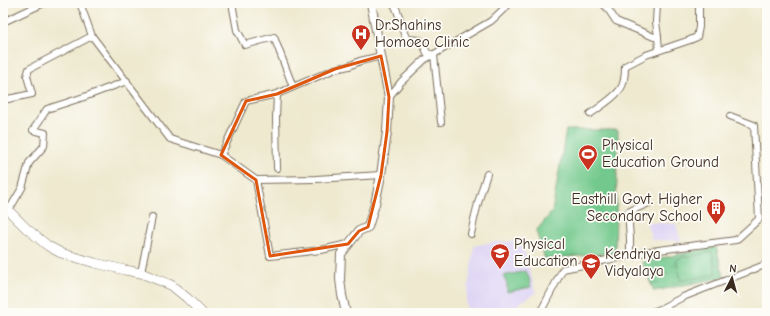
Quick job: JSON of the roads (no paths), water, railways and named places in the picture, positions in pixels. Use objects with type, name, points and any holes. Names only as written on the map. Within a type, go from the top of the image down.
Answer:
[{"type":"main road","points":[[346,313],[340,279],[341,254],[360,231],[368,227],[375,204],[381,175],[390,97],[372,3]]},
{"type":"main road","points":[[6,208],[26,228],[48,246],[60,253],[110,267],[141,272],[171,285],[202,313]]},
{"type":"street","points":[[3,22],[44,3]]},
{"type":"street","points":[[80,3],[92,36],[170,138],[222,155],[256,180],[316,179],[381,175]]},
{"type":"street","points":[[232,3],[236,30],[245,45],[274,38],[292,87]]},
{"type":"street","points":[[393,3],[397,9],[403,33],[407,39],[420,40],[427,53],[434,55]]},
{"type":"street","points":[[390,97],[410,72],[418,67],[424,60],[491,21],[510,3]]},
{"type":"street","points":[[602,3],[616,21],[654,37],[658,37]]},
{"type":"street","points":[[657,3],[656,22],[659,50]]},
{"type":"street","points":[[590,114],[621,89],[625,78],[625,66],[646,55],[697,37],[699,3]]},
{"type":"street","points":[[3,100],[32,94],[27,76],[29,70],[92,36]]},
{"type":"street","points":[[434,55],[441,122]]},
{"type":"street","points":[[222,155],[246,101],[277,94],[335,69],[381,56]]},
{"type":"street","points":[[6,208],[22,188],[30,163],[44,146],[45,134],[33,130],[47,109],[126,81]]},
{"type":"street","points":[[277,94],[277,168]]},
{"type":"street","points":[[540,313],[563,269],[650,251],[736,240],[759,219],[754,125],[730,116]]},
{"type":"street","points":[[471,234],[480,193],[487,174]]},
{"type":"street","points":[[256,180],[270,256],[321,250],[348,244]]},
{"type":"street","points":[[630,255],[628,212],[649,203]]},
{"type":"street","points":[[141,272],[152,217]]},
{"type":"street","points":[[648,313],[658,310],[683,297],[762,266],[767,262]]},
{"type":"place","name":"Dr.Shahins Homoeo Clinic","points":[[361,51]]},
{"type":"place","name":"Physical Education Ground","points":[[588,171]]},
{"type":"place","name":"Easthill Govt. Higher Secondary School","points":[[716,225]]},
{"type":"place","name":"Physical Education","points":[[500,270]]},
{"type":"place","name":"Kendriya Vidyalaya","points":[[591,280]]}]
